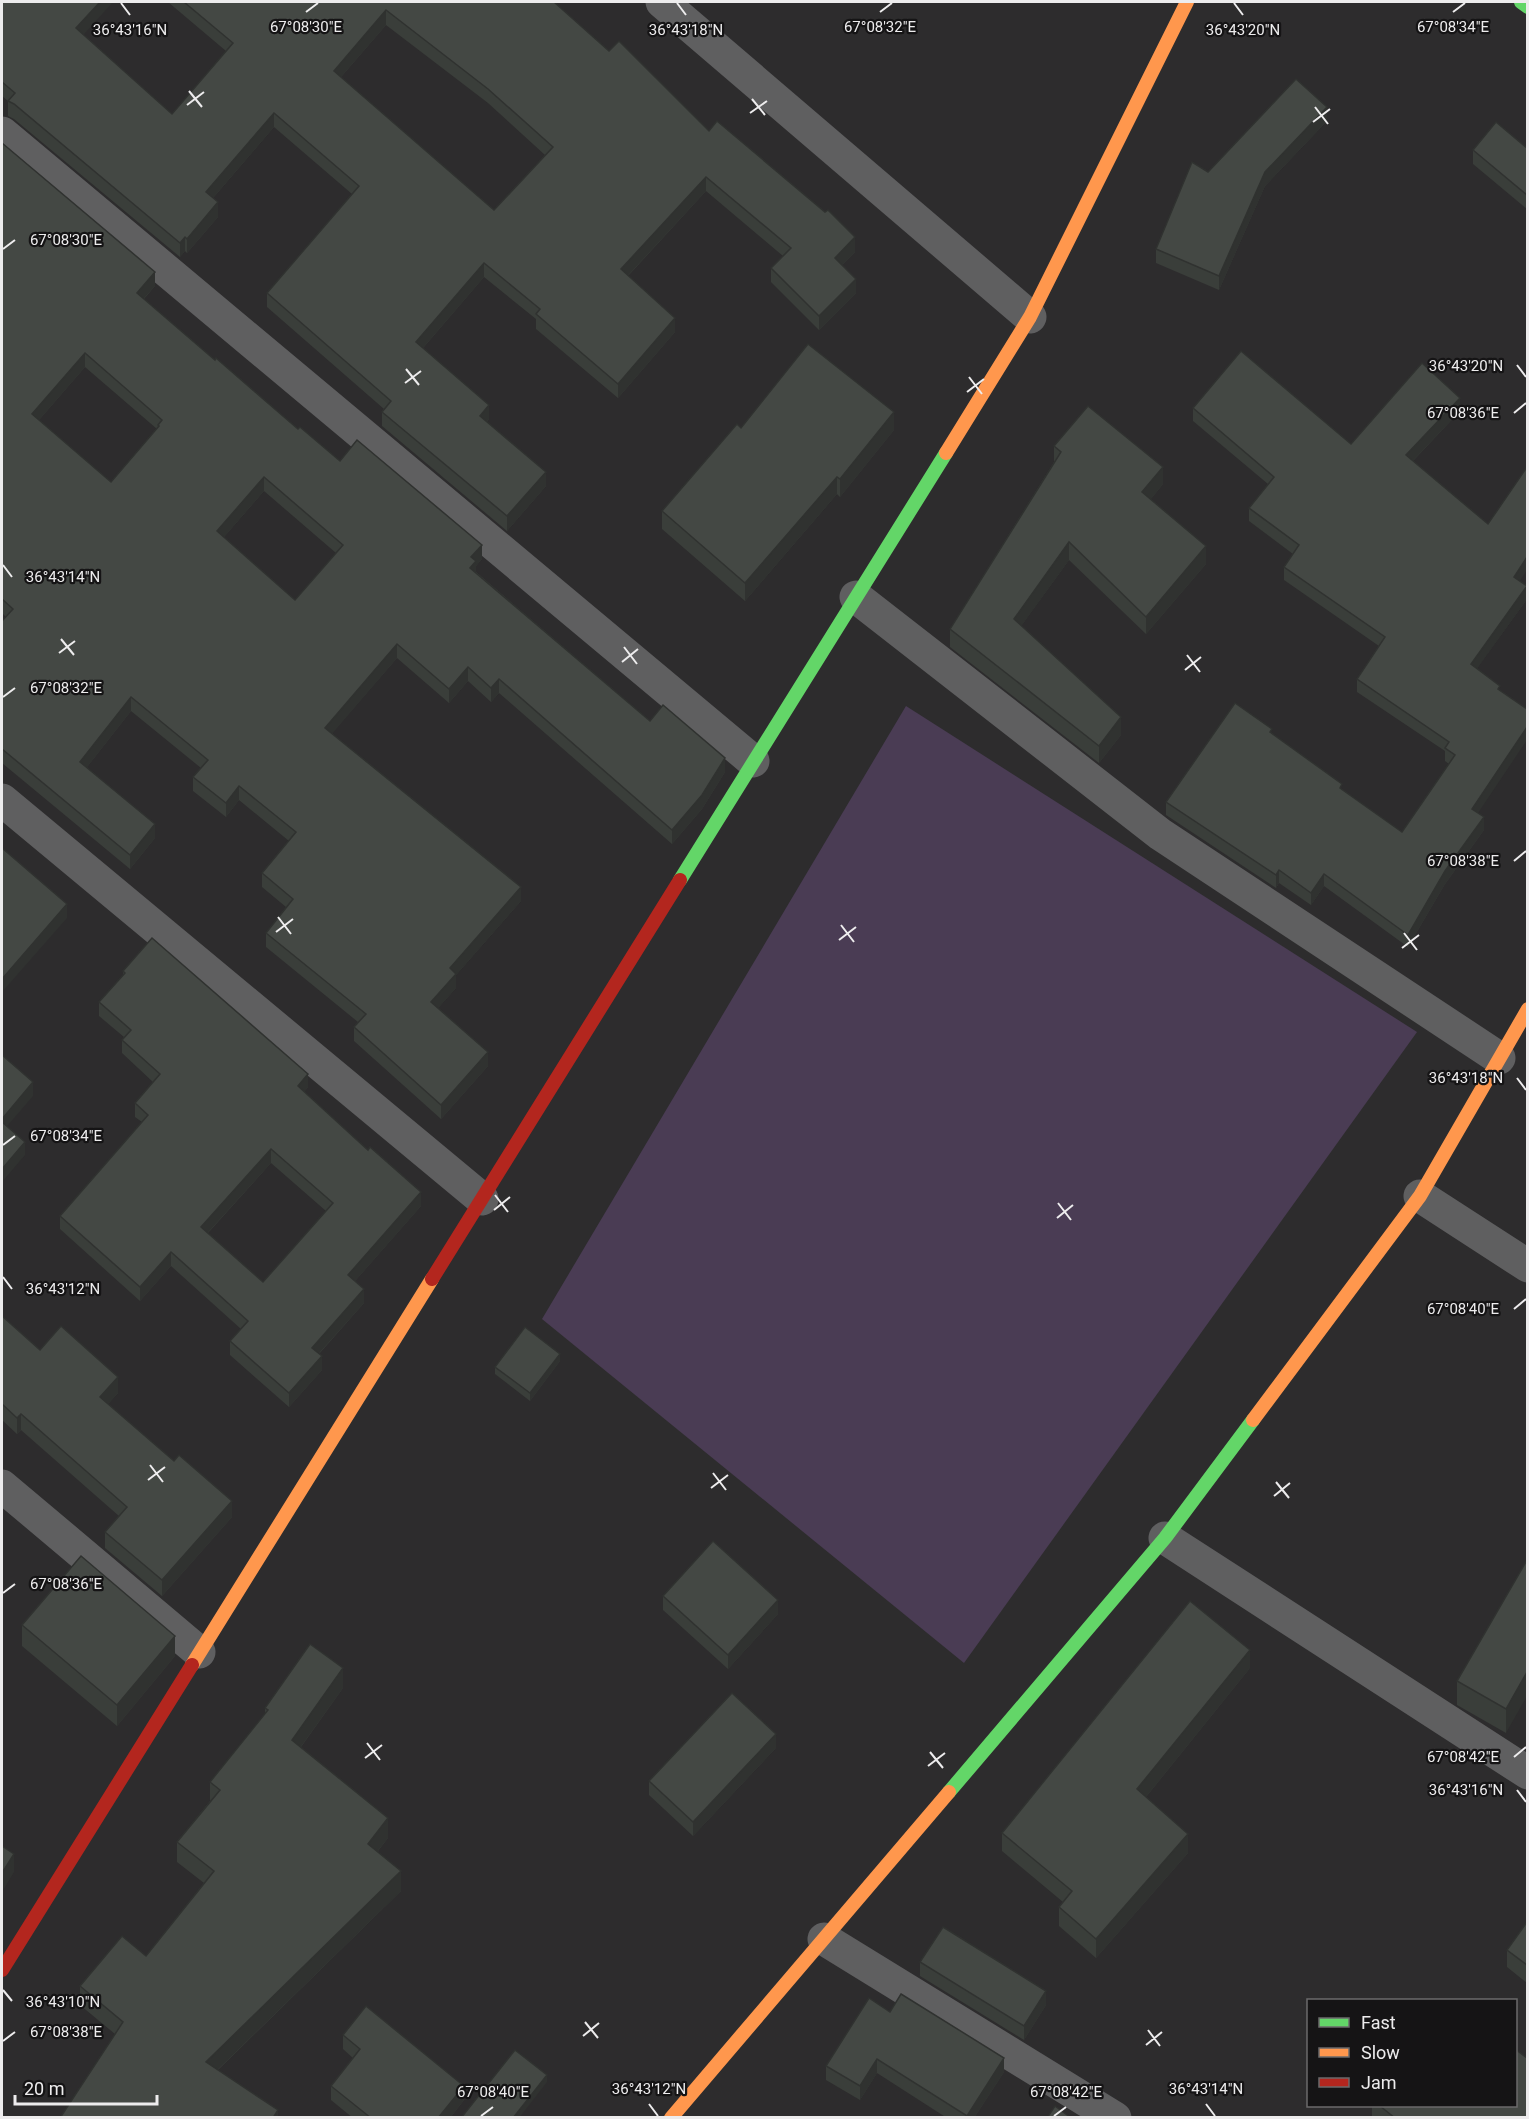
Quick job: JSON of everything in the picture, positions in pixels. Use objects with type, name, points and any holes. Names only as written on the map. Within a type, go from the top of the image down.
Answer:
[{"type":"street","points":[[662,2],[1030,317]]},
{"type":"street","points":[[2,1970],[1030,317],[1187,2]]},
{"type":"street","points":[[1521,2],[1527,7]]},
{"type":"street","points":[[2,133],[753,761]]},
{"type":"street","points":[[856,597],[1160,834],[1499,1058]]},
{"type":"street","points":[[2,800],[482,1199]]},
{"type":"street","points":[[671,2118],[1165,1539],[1420,1196],[1527,1009]]},
{"type":"street","points":[[1420,1196],[1527,1266]]},
{"type":"street","points":[[2,1486],[199,1652]]},
{"type":"street","points":[[1165,1539],[1527,1773]]},
{"type":"street","points":[[824,1940],[1115,2118]]},
{"type":"shaded area","points":[[906,706],[1417,1032],[964,1663],[542,1319]]},
{"type":"building","points":[[2,2],[100,2],[76,28],[172,114],[233,43],[184,2],[554,2],[609,51],[619,41],[709,131],[717,121],[825,212],[828,210],[855,237],[835,258],[856,279],[819,316],[771,268],[791,248],[706,177],[621,269],[675,318],[618,384],[536,314],[540,309],[484,263],[416,342],[489,405],[480,416],[546,472],[507,516],[382,412],[391,401],[267,293],[359,186],[274,113],[206,192],[218,202],[187,239],[185,237],[180,243],[8,101],[15,93],[2,82]],"holes":[[[386,10],[488,89],[553,147],[494,210],[334,71]]]},
{"type":"building","points":[[1296,79],[1327,107],[1265,172],[1219,276],[1156,249],[1192,162],[1208,172]]},
{"type":"building","points":[[1496,122],[1527,148],[1527,195],[1473,150]]},
{"type":"building","points":[[2,143],[155,272],[137,293],[215,360],[216,358],[298,429],[300,427],[340,461],[357,440],[482,545],[471,557],[476,561],[470,568],[650,721],[663,705],[725,758],[702,795],[672,830],[499,679],[491,688],[468,667],[449,689],[397,644],[325,728],[521,887],[450,968],[456,974],[431,1002],[488,1052],[441,1105],[354,1027],[366,1014],[266,933],[293,899],[262,873],[296,832],[239,786],[226,803],[193,777],[208,760],[131,697],[80,762],[155,824],[130,855],[2,749],[2,621],[13,609],[2,599]],"holes":[[[85,353],[162,420],[111,482],[32,414]],[[264,477],[343,545],[295,600],[217,531]]]},
{"type":"building","points":[[808,344],[894,412],[840,479],[837,477],[745,583],[662,511],[737,424],[741,428]]},
{"type":"building","points":[[1241,351],[1351,444],[1422,363],[1460,398],[1406,455],[1488,524],[1527,467],[1527,557],[1514,577],[1527,586],[1471,664],[1500,686],[1498,689],[1527,709],[1527,727],[1472,809],[1484,817],[1445,871],[1408,935],[1324,874],[1311,893],[1279,870],[1276,875],[1166,802],[1235,703],[1272,729],[1270,732],[1342,784],[1340,788],[1402,832],[1455,755],[1445,748],[1449,742],[1357,679],[1385,637],[1284,567],[1299,545],[1249,508],[1274,477],[1193,408]]},
{"type":"building","points":[[1088,406],[1163,467],[1142,492],[1206,546],[1146,617],[1069,542],[1014,619],[1121,717],[1099,746],[950,629],[1061,452],[1054,446]]},
{"type":"building","points":[[2,848],[67,904],[2,979]]},
{"type":"building","points":[[152,938],[308,1074],[298,1086],[368,1150],[370,1147],[421,1192],[348,1275],[364,1289],[312,1348],[322,1356],[289,1393],[230,1341],[248,1321],[171,1252],[140,1287],[60,1216],[148,1115],[135,1103],[160,1074],[122,1040],[131,1030],[99,1002],[125,973],[123,971]],"holes":[[[271,1149],[333,1203],[263,1282],[201,1227]]]},
{"type":"building","points":[[2,1055],[33,1082],[2,1119]]},
{"type":"building","points":[[2,1122],[25,1142],[2,1169]]},
{"type":"building","points":[[2,1316],[40,1350],[61,1326],[118,1377],[100,1397],[174,1461],[179,1455],[232,1501],[162,1580],[105,1532],[127,1507],[21,1414],[17,1418],[2,1404]]},
{"type":"building","points":[[525,1327],[560,1354],[530,1393],[495,1367]]},
{"type":"building","points":[[713,1541],[778,1600],[728,1655],[663,1596]]},
{"type":"building","points":[[81,1556],[175,1636],[117,1705],[22,1625]]},
{"type":"building","points":[[1527,1560],[1527,1672],[1506,1709],[1457,1681]]},
{"type":"building","points":[[1190,1601],[1250,1650],[1137,1789],[1188,1834],[1096,1939],[1059,1907],[1072,1891],[1002,1833]]},
{"type":"building","points":[[310,1644],[343,1668],[292,1740],[388,1818],[368,1844],[401,1871],[206,2062],[278,2110],[273,2118],[60,2118],[123,2022],[80,1986],[122,1936],[146,1956],[214,1871],[177,1842],[220,1790],[210,1782],[268,1710],[265,1708]]},
{"type":"building","points":[[732,1693],[776,1734],[693,1822],[649,1781]]},
{"type":"building","points":[[2,1846],[14,1854],[2,1873]]},
{"type":"building","points":[[1527,1922],[1527,1965],[1507,1950]]},
{"type":"building","points":[[943,1927],[1046,1991],[1024,2026],[920,1962]]},
{"type":"building","points":[[901,1994],[1004,2058],[967,2116],[877,2059],[860,2086],[826,2066],[869,1998],[890,2012]]},
{"type":"building","points":[[366,2006],[464,2086],[438,2118],[371,2118],[331,2086],[360,2049],[343,2035]]},
{"type":"building","points":[[515,2050],[547,2075],[513,2118],[461,2118]]},
{"type":"building","points":[[1517,2050],[1527,2058],[1527,2118],[1395,2118],[1381,2107],[1517,2107]]},
{"type":"building","points":[[1055,2106],[1071,2118],[1047,2118]]},
{"type":"traffic: fast","points":[[1521,2],[1528,7]]},
{"type":"traffic: fast","points":[[680,880],[946,453]]},
{"type":"traffic: fast","points":[[949,1792],[1165,1538],[1253,1420]]},
{"type":"traffic: slow","points":[[946,453],[1030,317],[1187,2]]},
{"type":"traffic: slow","points":[[1253,1420],[1420,1196],[1528,1009]]},
{"type":"traffic: slow","points":[[192,1665],[432,1279]]},
{"type":"traffic: slow","points":[[671,2118],[949,1792]]},
{"type":"traffic: jam","points":[[432,1279],[680,880]]},
{"type":"traffic: jam","points":[[2,1970],[192,1665]]}]
